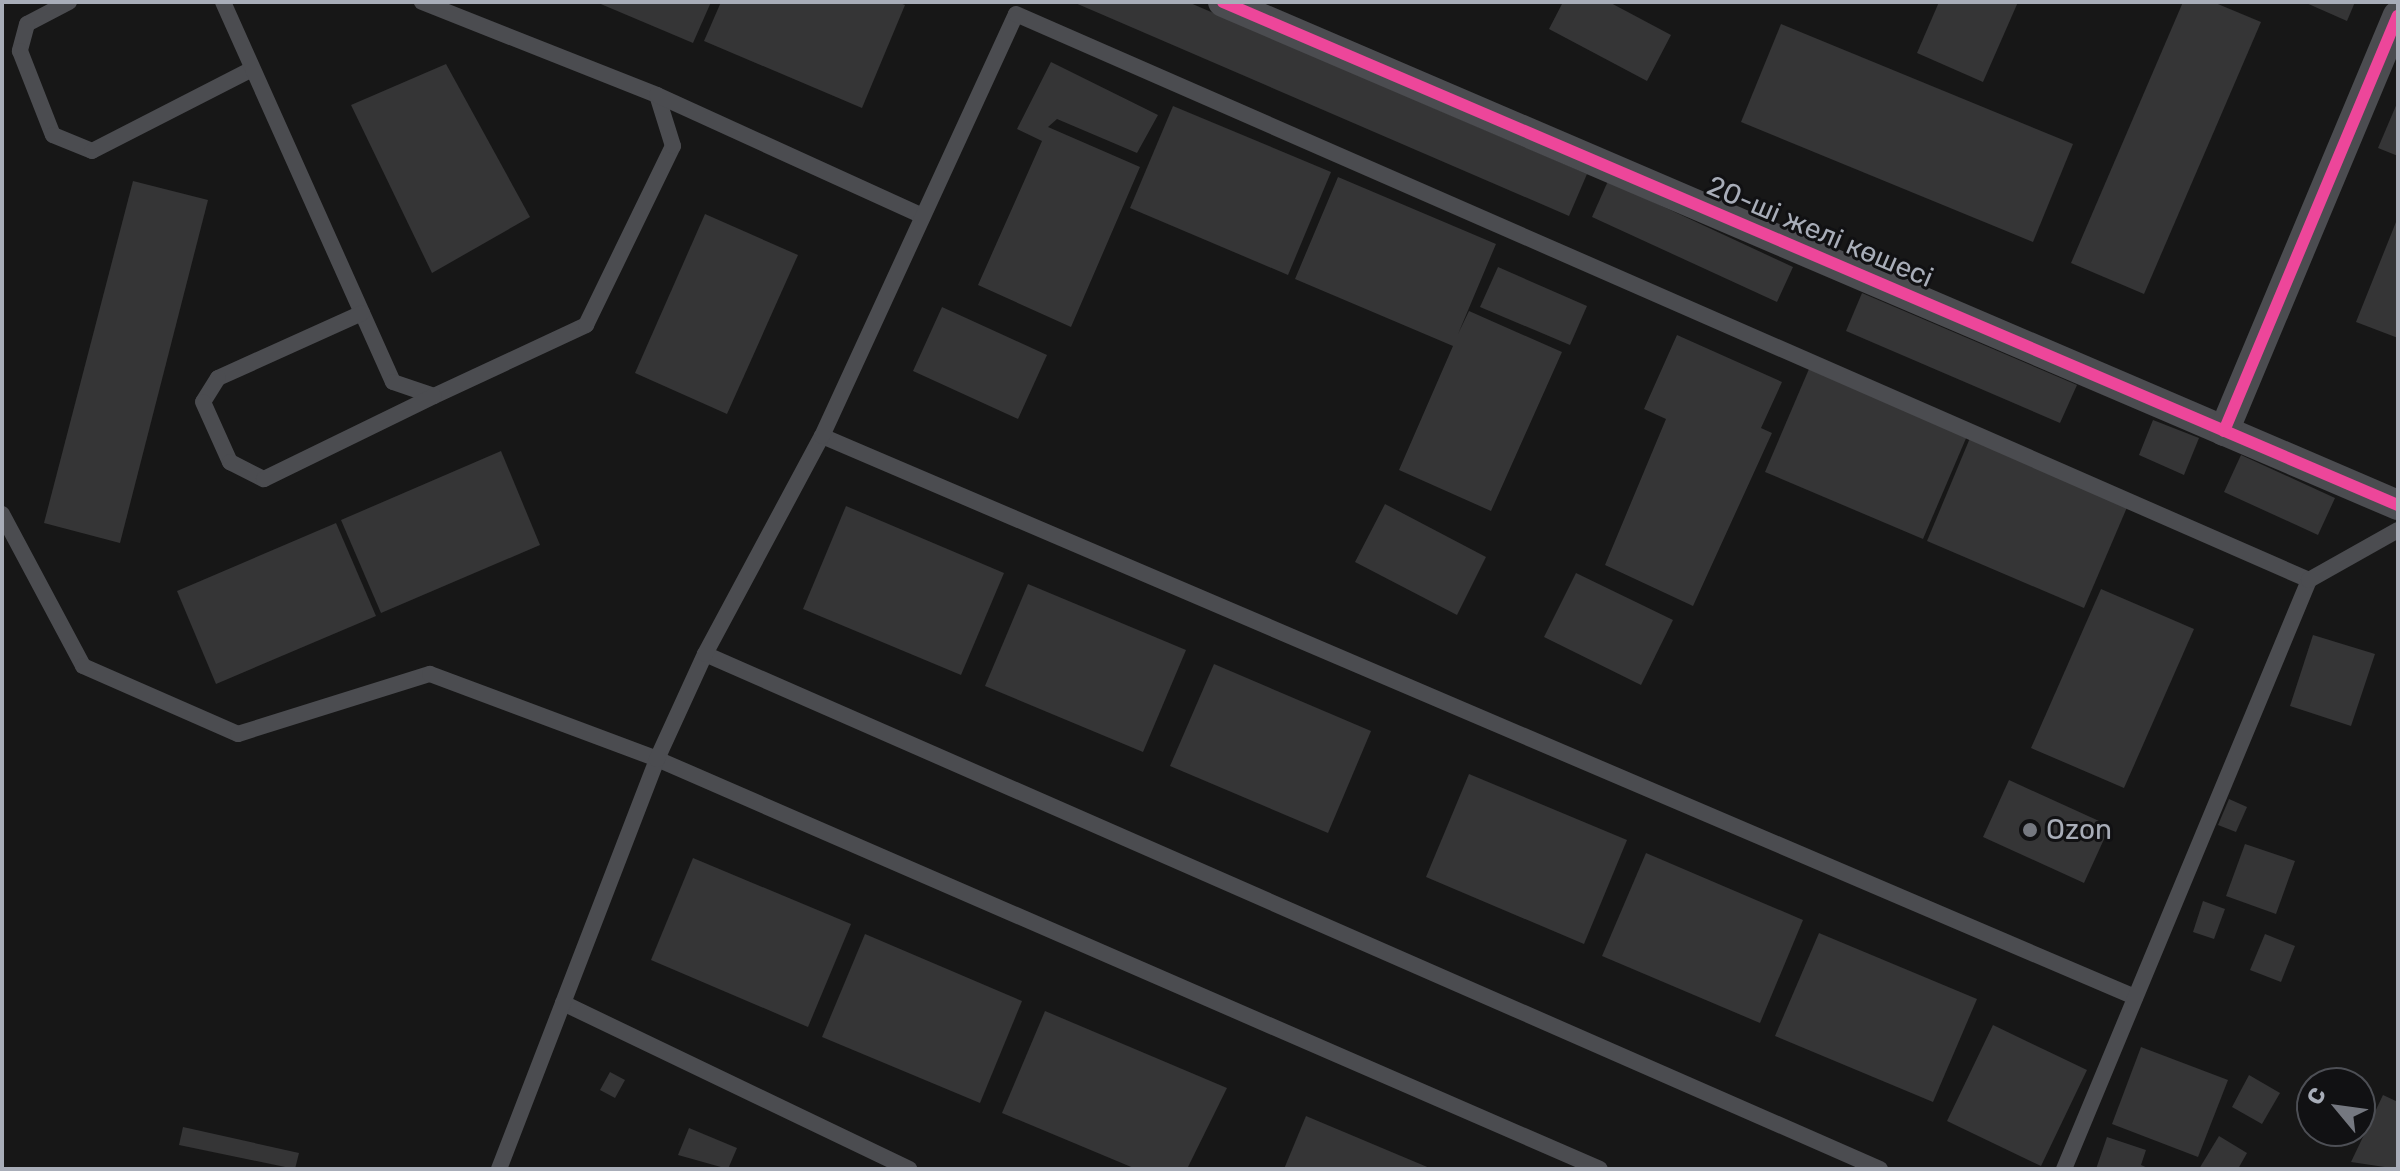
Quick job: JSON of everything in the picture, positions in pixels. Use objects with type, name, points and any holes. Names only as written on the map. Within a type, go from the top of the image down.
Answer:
[{"type":"street","name":"20-ші желі көшесі","points":[[1223,2],[2398,505]]},
{"type":"street","points":[[2224,431],[2398,16]]},
{"type":"lane","points":[[69,2],[27,24],[20,51],[53,135],[92,151],[250,70]]},
{"type":"lane","points":[[223,2],[250,70],[393,382],[434,396]]},
{"type":"lane","points":[[422,2],[657,95],[923,216]]},
{"type":"lane","points":[[499,1169],[657,759],[705,654],[822,436],[923,216],[1009,8],[2309,580]]},
{"type":"lane","points":[[362,313],[218,378],[203,402],[230,462],[264,479],[586,325],[673,146],[657,95]]},
{"type":"lane","points":[[822,436],[2135,997]]},
{"type":"lane","points":[[2,514],[83,666],[238,734],[430,674],[657,759],[1600,1169]]},
{"type":"lane","points":[[2064,1169],[2309,580],[2398,530]]},
{"type":"lane","points":[[705,654],[1880,1169]]},
{"type":"lane","points":[[563,1003],[909,1169]]},
{"type":"building","points":[[596,2],[711,2],[693,43]]},
{"type":"building","points":[[721,2],[897,2],[905,5],[862,108],[704,41]]},
{"type":"building","points":[[1073,2],[1188,2],[1587,174],[1569,216]]},
{"type":"building","points":[[1563,2],[1609,2],[1671,35],[1647,81],[1549,29]]},
{"type":"building","points":[[1939,2],[2018,2],[1983,82],[1917,53]]},
{"type":"building","points":[[2183,2],[2213,2],[2261,22],[2144,294],[2071,263]]},
{"type":"building","points":[[2304,2],[2355,2],[2347,21]]},
{"type":"building","points":[[1781,24],[2073,144],[2033,242],[1741,122]]},
{"type":"building","points":[[1051,62],[1158,115],[1137,153],[1057,119],[1048,127],[1140,167],[1071,327],[978,285],[1042,141],[1017,129]]},
{"type":"building","points":[[446,64],[530,217],[432,273],[351,105]]},
{"type":"building","points":[[2398,101],[2398,156],[2378,148]]},
{"type":"building","points":[[1173,106],[1331,172],[1288,275],[1130,208]]},
{"type":"building","points":[[1338,177],[1496,244],[1458,334],[1469,311],[1562,352],[1491,511],[1399,470],[1453,346],[1295,279]]},
{"type":"building","points":[[133,181],[208,200],[120,543],[44,523]]},
{"type":"building","points":[[1608,181],[1793,267],[1777,302],[1592,217]]},
{"type":"building","points":[[705,214],[798,255],[727,414],[635,373]]},
{"type":"building","points":[[2398,217],[2398,338],[2356,322]]},
{"type":"building","points":[[1498,267],[1587,306],[1570,345],[1480,307]]},
{"type":"building","points":[[1862,293],[2077,385],[2060,423],[1846,331]]},
{"type":"building","points":[[942,307],[1047,355],[1018,419],[913,371]]},
{"type":"building","points":[[1677,335],[1782,382],[1761,428],[1772,433],[1693,606],[1605,565],[1666,419],[1644,409]]},
{"type":"building","points":[[1809,369],[1967,436],[1923,539],[1765,472]]},
{"type":"building","points":[[2153,420],[2199,438],[2184,475],[2139,455]]},
{"type":"building","points":[[1970,438],[2128,505],[2084,608],[1927,541]]},
{"type":"building","points":[[501,451],[540,545],[381,613],[341,520]]},
{"type":"building","points":[[2241,455],[2335,498],[2318,535],[2224,492]]},
{"type":"building","points":[[1385,504],[1486,557],[1457,615],[1355,562]]},
{"type":"building","points":[[846,506],[1004,573],[961,675],[803,609]]},
{"type":"building","points":[[336,523],[376,616],[216,684],[177,591]]},
{"type":"building","points":[[1576,573],[1673,620],[1641,685],[1544,637]]},
{"type":"building","points":[[1028,584],[1186,650],[1143,752],[985,686]]},
{"type":"building","points":[[2101,589],[2194,629],[2124,788],[2031,748]]},
{"type":"building","points":[[2313,635],[2375,654],[2351,726],[2290,706]]},
{"type":"building","points":[[1214,664],[1371,731],[1328,833],[1170,766]]},
{"type":"building","points":[[1469,774],[1627,840],[1584,944],[1426,877]]},
{"type":"building","points":[[2009,780],[2110,826],[2084,883],[1983,837]]},
{"type":"building","points":[[2229,799],[2247,807],[2236,832],[2218,825]]},
{"type":"building","points":[[2245,844],[2295,861],[2276,914],[2226,896]]},
{"type":"building","points":[[1646,853],[1803,920],[1760,1023],[1602,956]]},
{"type":"building","points":[[693,858],[851,924],[808,1027],[651,960]]},
{"type":"building","points":[[2203,901],[2225,909],[2214,939],[2193,932]]},
{"type":"building","points":[[1819,933],[1977,999],[1933,1102],[1775,1036]]},
{"type":"building","points":[[865,934],[1022,1001],[980,1103],[822,1037]]},
{"type":"building","points":[[2265,934],[2295,946],[2281,982],[2250,970]]},
{"type":"building","points":[[1045,1011],[1227,1088],[1187,1169],[1136,1169],[1002,1113]]},
{"type":"building","points":[[1993,1025],[2087,1070],[2041,1166],[1947,1121]]},
{"type":"building","points":[[2141,1047],[2228,1080],[2198,1157],[2112,1124]]},
{"type":"building","points":[[610,1072],[625,1080],[615,1098],[600,1090]]},
{"type":"building","points":[[2249,1075],[2280,1093],[2262,1124],[2232,1107]]},
{"type":"building","points":[[2383,1095],[2398,1102],[2398,1169],[2351,1162],[2358,1147],[2376,1147],[2376,1110]]},
{"type":"building","points":[[1306,1116],[1432,1169],[1284,1169]]},
{"type":"building","points":[[183,1127],[299,1153],[295,1169],[179,1145]]},
{"type":"building","points":[[689,1128],[737,1148],[728,1169],[678,1155]]},
{"type":"building","points":[[2219,1136],[2247,1153],[2238,1169],[2199,1169]]},
{"type":"building","points":[[2107,1137],[2146,1150],[2141,1165],[2150,1169],[2096,1169]]},
{"type":"cycle path","points":[[1223,2],[2398,505]]},
{"type":"cycle path","points":[[2224,431],[2398,16]]},
{"type":"place","name":"Ozon","points":[[2030,830]]}]
